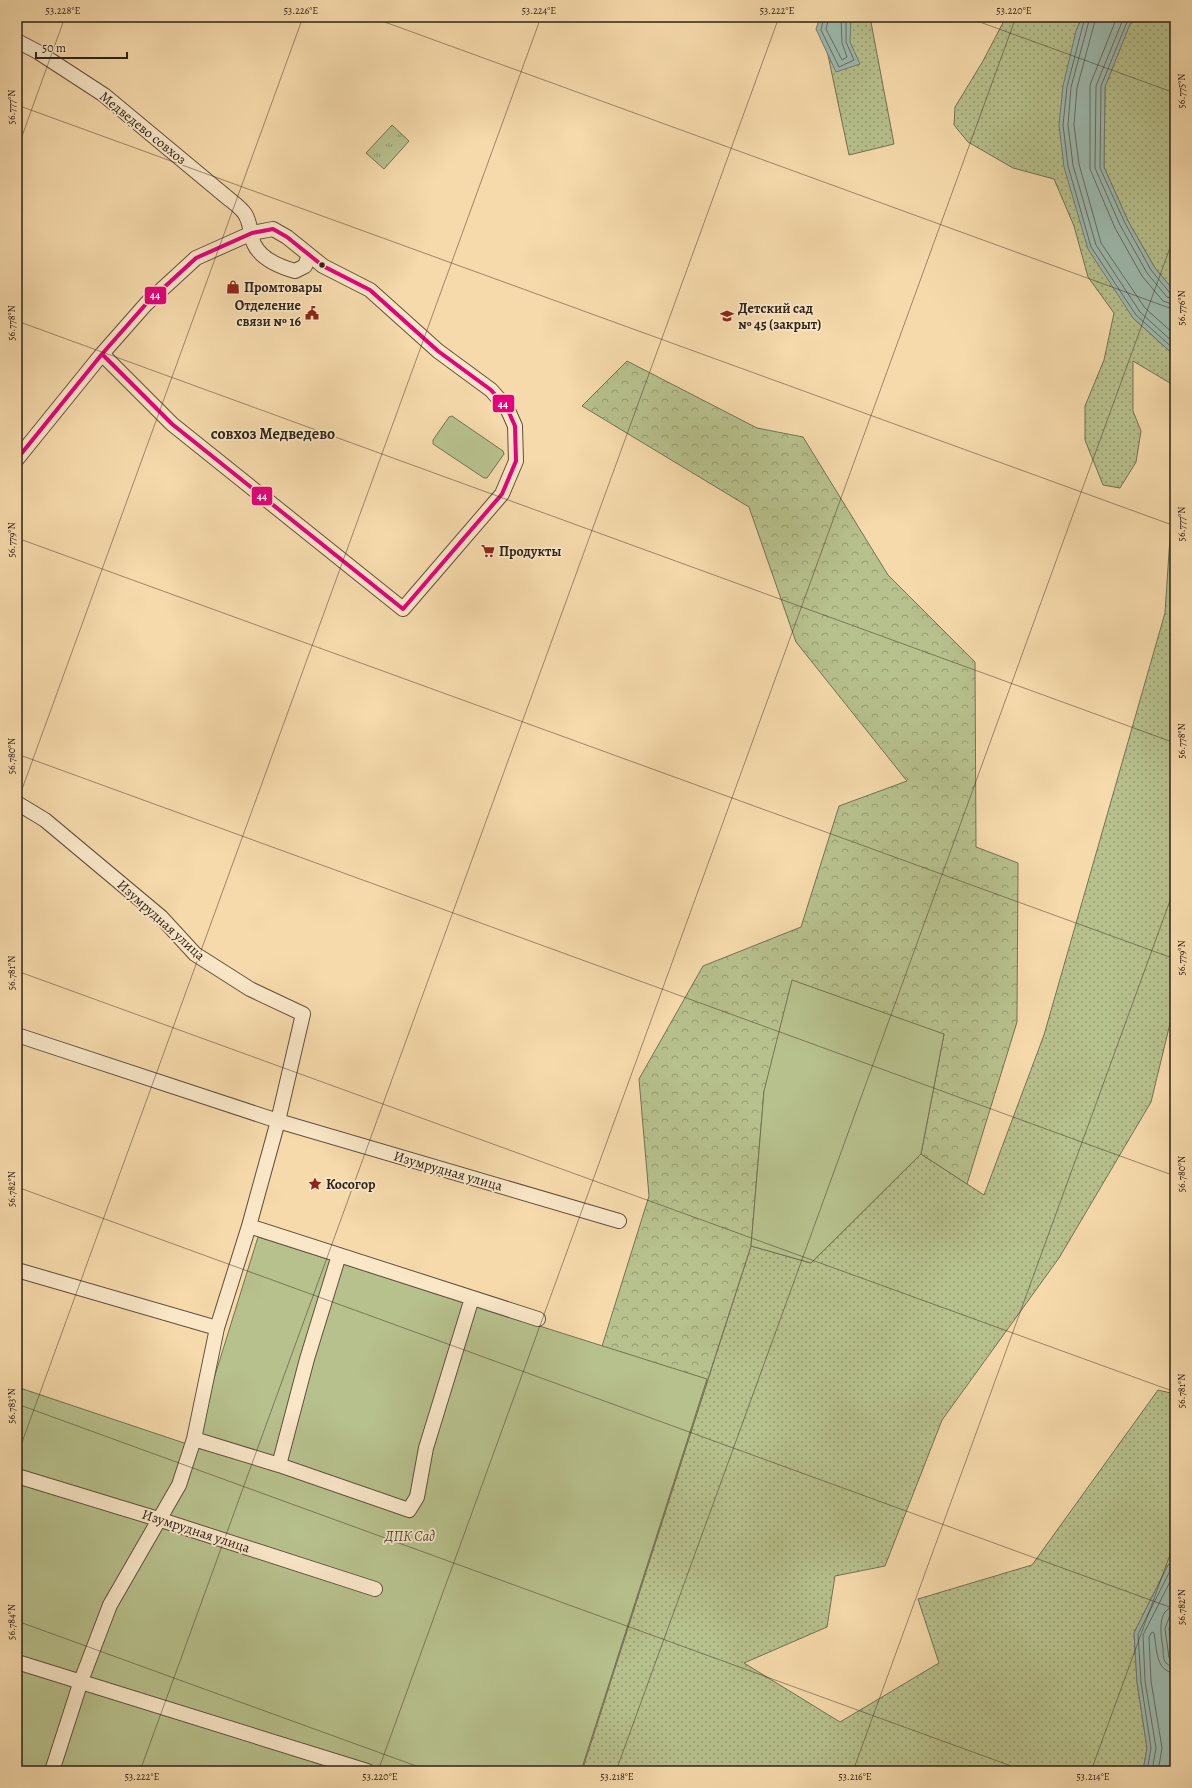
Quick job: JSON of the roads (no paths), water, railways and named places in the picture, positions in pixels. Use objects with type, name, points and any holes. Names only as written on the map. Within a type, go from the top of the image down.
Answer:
[{"type":"street","name":"Медведево совхоз","points":[[17,41],[38,52],[104,94],[229,199],[245,214],[252,233],[254,244],[262,256],[282,267],[295,271],[305,266],[309,255]]},
{"type":"street","points":[[17,458],[102,354],[146,304],[196,258],[236,239],[252,233],[273,229],[287,237],[323,266],[370,290],[438,351],[491,390],[507,408],[515,426],[516,461],[502,494],[403,609],[172,424],[102,354]]},
{"type":"street","name":"Изумрудная улица","points":[[17,803],[45,820],[161,917],[196,954],[250,989],[303,1014],[278,1121],[249,1226],[217,1328],[194,1438],[179,1485],[158,1519],[110,1605],[81,1681],[52,1771]]},
{"type":"street","name":"Изумрудная улица","points":[[17,1035],[278,1121],[618,1222]]},
{"type":"street","points":[[249,1226],[538,1319]]},
{"type":"street","points":[[279,1465],[307,1359],[339,1255]]},
{"type":"street","points":[[17,1270],[217,1328]]},
{"type":"street","points":[[194,1438],[279,1465],[409,1510],[418,1497],[426,1448],[472,1298]]},
{"type":"street","name":"Изумрудная улица","points":[[17,1476],[158,1519],[375,1589]]},
{"type":"street","points":[[17,1662],[367,1771]]},
{"type":"water","points":[[820,17],[851,17],[850,42],[860,64],[836,72],[816,29]]},
{"type":"water","points":[[1082,17],[1141,17],[1130,24],[1105,87],[1104,167],[1128,221],[1155,268],[1175,292],[1175,356],[1133,318],[1088,249],[1064,167],[1059,125],[1063,86],[1076,31]]},
{"type":"water","points":[[1175,1561],[1175,1611],[1169,1629],[1175,1671],[1175,1771],[1143,1771],[1147,1748],[1137,1682],[1134,1633],[1168,1565]]},
{"type":"place","name":"Промтовары","points":[[233,287]]},
{"type":"place","name":"Отделение связи № 16","points":[[312,313]]},
{"type":"place","name":"Детский сад № 45 (закрыт)","points":[[727,316]]},
{"type":"place","name":"Продукты","points":[[488,551]]},
{"type":"place","name":"Косогор","points":[[315,1184]]},
{"type":"district","name":"совхоз Медведево","points":[[273,434]]},
{"type":"park label","name":"ДПК Сад","points":[[410,1536]]}]
